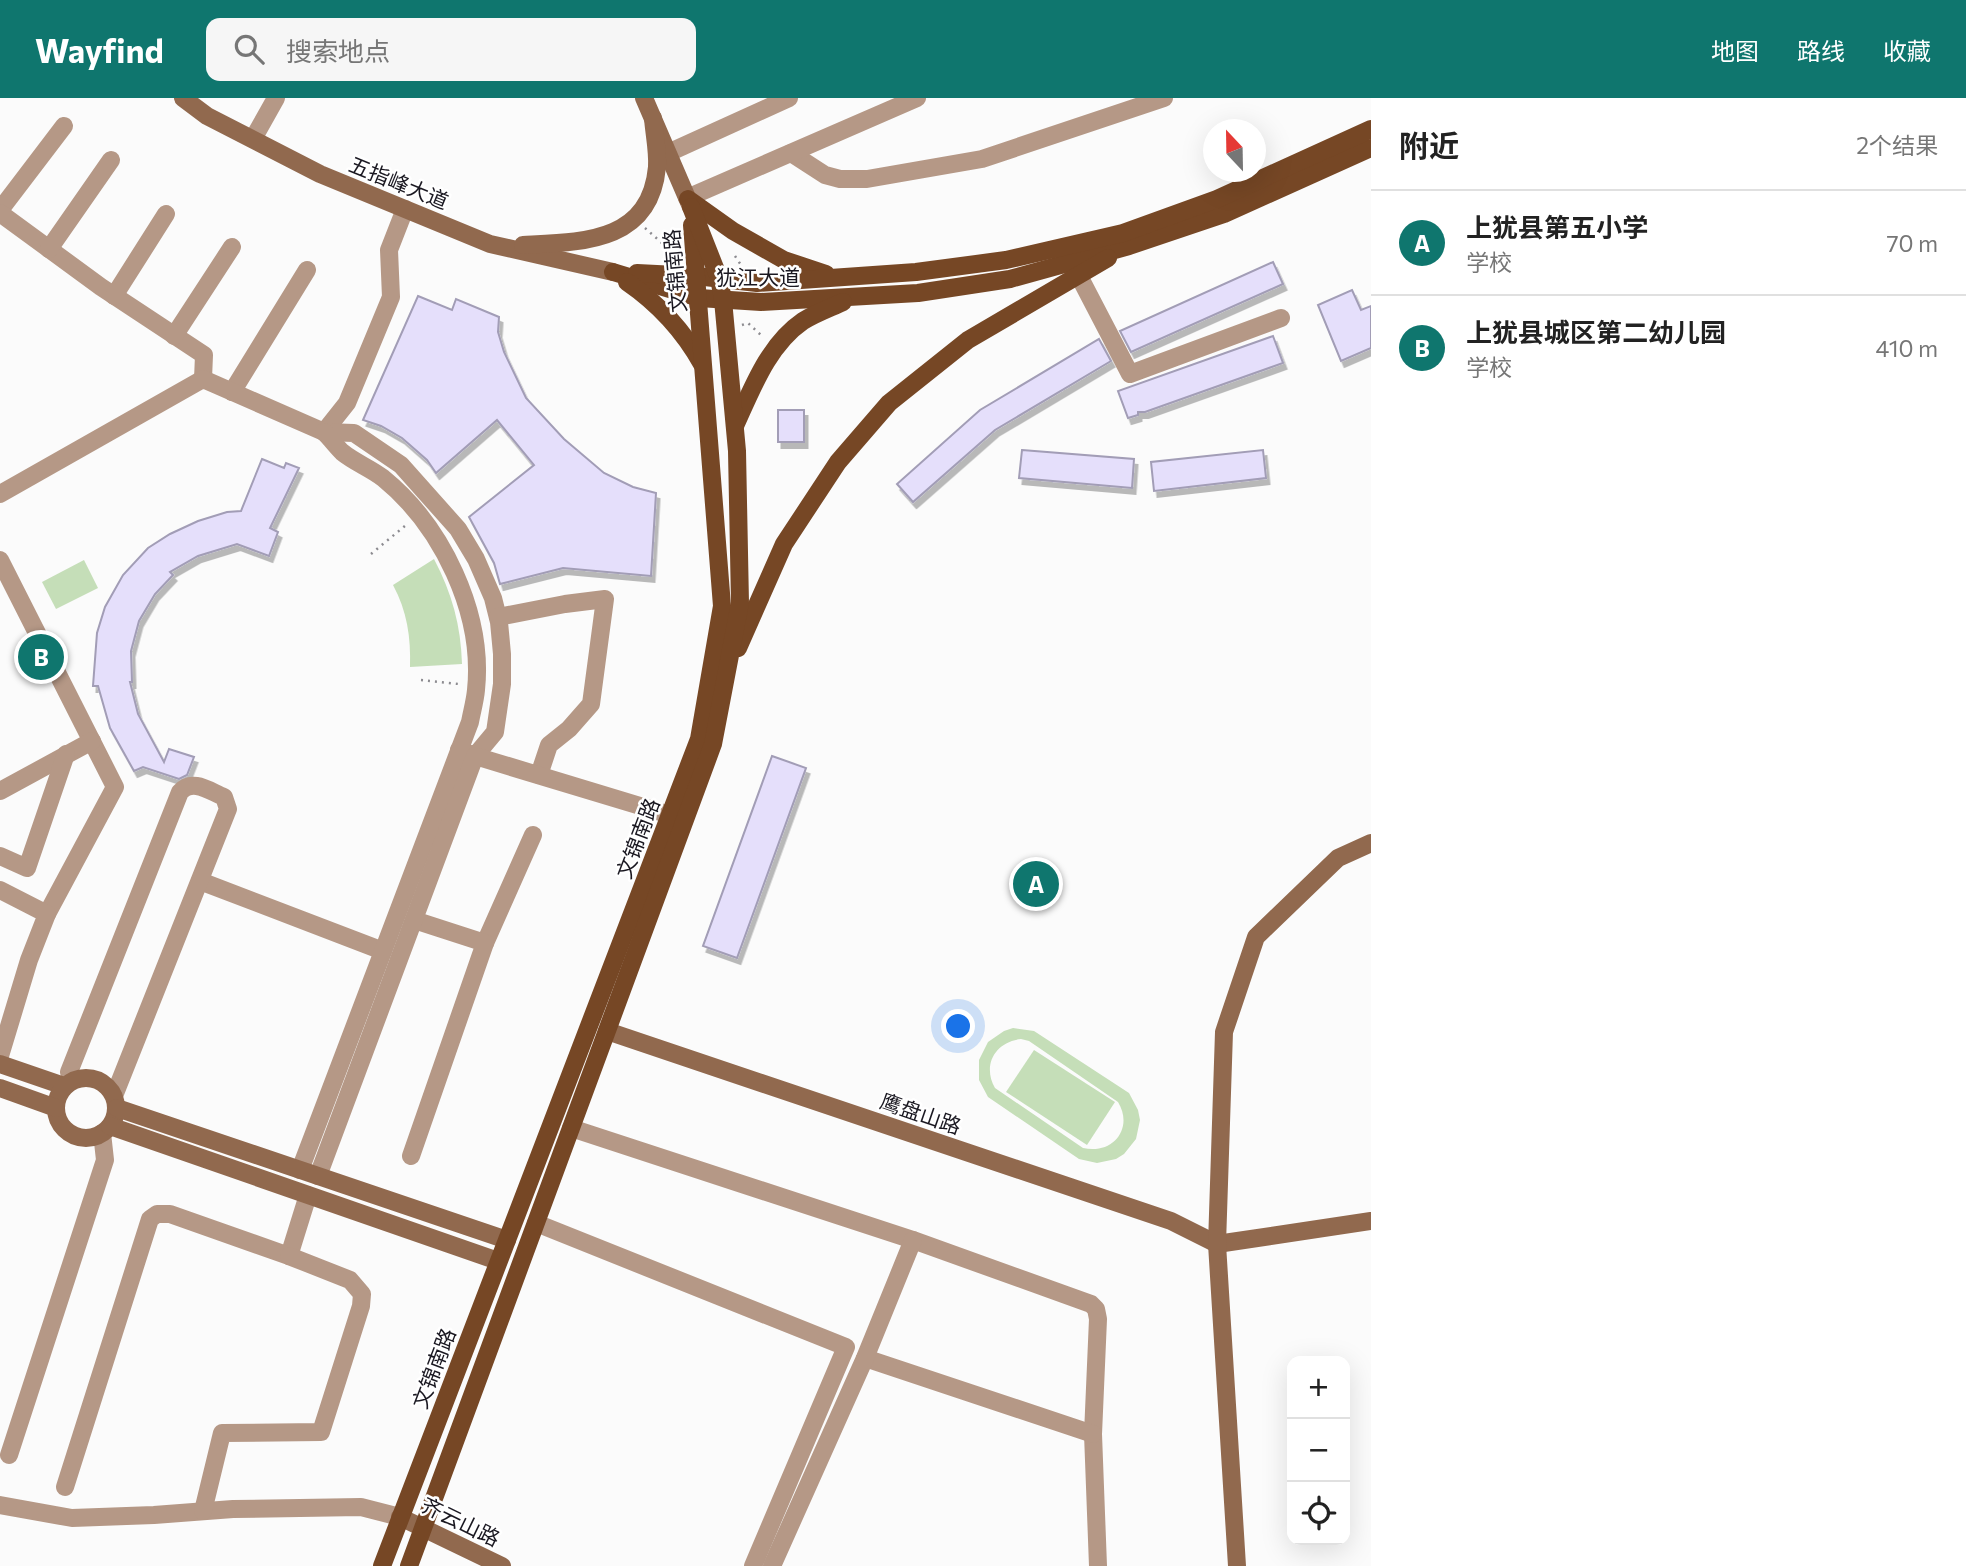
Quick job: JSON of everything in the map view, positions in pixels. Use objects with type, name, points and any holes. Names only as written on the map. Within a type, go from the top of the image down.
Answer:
[{"type":"main road","name":"犹江大道","points":[[613,272],[757,282],[916,272],[1006,260],[1123,233],[1217,199],[1371,129]]},
{"type":"main road","name":"犹江大道","points":[[613,272],[699,298],[761,302],[918,293],[1010,279],[1129,246],[1224,214],[1371,148]]},
{"type":"main road","points":[[689,203],[784,260],[836,277]]},
{"type":"main road","name":"文锦南路","points":[[382,1566],[699,739],[722,606],[705,370],[689,203]]},
{"type":"main road","name":"文锦南路","points":[[409,1566],[713,744],[740,603],[737,451],[719,278],[689,203]]},
{"type":"main road","points":[[726,677],[784,544],[838,461],[889,403],[968,340],[1129,246]]},
{"type":"main road","points":[[613,272],[642,292],[677,326],[687,337],[705,370]]},
{"type":"main road","points":[[735,426],[759,373],[779,345],[801,323],[856,296]]},
{"type":"street","name":"五指峰大道","points":[[183,98],[207,116],[320,174],[405,209],[501,247],[613,272]]},
{"type":"street","points":[[253,139],[276,98]]},
{"type":"street","points":[[644,98],[689,203],[791,153],[917,98]]},
{"type":"street","points":[[667,153],[789,98]]},
{"type":"street","points":[[791,153],[825,175],[840,179],[867,179],[982,159],[1164,98]]},
{"type":"street","points":[[501,247],[583,242],[612,234],[635,218],[652,192],[657,166],[653,118]]},
{"type":"street","points":[[64,126],[0,211],[114,296],[204,355],[203,379]]},
{"type":"street","points":[[49,249],[111,160]]},
{"type":"street","points":[[324,432],[347,402],[391,297],[389,250],[405,209]]},
{"type":"street","points":[[114,296],[166,214]]},
{"type":"street","points":[[174,336],[232,247]]},
{"type":"street","points":[[232,392],[307,270]]},
{"type":"street","points":[[1079,276],[1130,374],[1280,318]]},
{"type":"street","points":[[203,379],[324,432],[354,433],[391,457],[420,483],[458,529],[476,558],[496,613],[503,677],[495,732],[467,753],[383,951],[309,1173],[289,1256]]},
{"type":"street","points":[[0,494],[203,379]]},
{"type":"street","points":[[309,1173],[414,920],[467,753],[476,681],[474,634],[470,615],[447,558],[419,514],[377,474],[343,452],[324,432]]},
{"type":"street","points":[[377,474],[391,457]]},
{"type":"street","points":[[0,560],[115,786],[47,914],[29,960],[0,1056]]},
{"type":"street","points":[[470,615],[605,599],[591,704],[550,746],[539,775]]},
{"type":"street","points":[[476,681],[503,677]]},
{"type":"street","points":[[0,790],[92,741]]},
{"type":"street","points":[[467,753],[670,815]]},
{"type":"street","points":[[0,856],[27,868],[66,754]]},
{"type":"street","points":[[9,1455],[105,1160],[106,1130],[228,809],[224,797],[193,784],[186,786],[180,792],[69,1073],[68,1083],[58,1095],[55,1108],[59,1123],[74,1136],[93,1137],[106,1130],[498,1261]]},
{"type":"street","points":[[411,1156],[485,943],[533,835]]},
{"type":"street","points":[[1237,1566],[1217,1244],[1224,1032],[1256,937],[1338,858],[1371,844]]},
{"type":"street","points":[[200,881],[383,951]]},
{"type":"street","points":[[0,890],[47,914]]},
{"type":"street","points":[[414,920],[485,943]]},
{"type":"street","name":"鹰盘山路","points":[[607,1031],[1158,1217],[1217,1244]]},
{"type":"street","points":[[0,1064],[68,1083],[93,1078],[102,1082],[116,1102],[309,1173],[507,1240]]},
{"type":"street","points":[[0,1088],[55,1108]]},
{"type":"street","points":[[571,1128],[913,1240],[1083,1300],[1096,1309],[1098,1319],[1093,1434],[1098,1566]]},
{"type":"street","points":[[65,1487],[150,1220],[157,1214],[170,1214],[351,1280],[362,1294],[361,1306],[321,1432],[222,1433],[203,1511]]},
{"type":"street","points":[[1217,1244],[1371,1221]]},
{"type":"street","points":[[536,1223],[846,1347],[753,1566]]},
{"type":"street","points":[[772,1566],[865,1358],[913,1240]]},
{"type":"street","points":[[865,1358],[1093,1434]]},
{"type":"street","points":[[0,1505],[72,1518],[361,1507],[400,1517]]},
{"type":"street","name":"齐云山路","points":[[400,1517],[502,1566]]},
{"type":"path","points":[[642,225],[672,252],[680,247]]},
{"type":"path","points":[[735,256],[743,269]]},
{"type":"path","points":[[739,326],[748,323],[766,340]]},
{"type":"path","points":[[371,554],[419,514]]},
{"type":"path","points":[[421,680],[476,681]]},
{"type":"green space","points":[[434,559],[454,610],[460,636],[462,664],[410,667],[407,624],[393,585]]},
{"type":"green space","points":[[84,560],[98,588],[56,609],[42,582]]},
{"type":"green space","points":[[1013,1028],[1034,1031],[1129,1093],[1140,1120],[1136,1139],[1124,1154],[1116,1159],[1097,1163],[1079,1159],[988,1097],[979,1080],[979,1060],[988,1042]],"holes":[[[1012,1041],[1029,1041],[1118,1102],[1124,1121],[1118,1137],[1103,1147],[1083,1148],[995,1088],[990,1071],[993,1056]]]},
{"type":"green space","points":[[1034,1050],[1115,1102],[1087,1145],[1006,1092]]},
{"type":"building","points":[[1273,262],[1283,284],[1131,352],[1120,331]]},
{"type":"building","points":[[1352,290],[1361,310],[1371,306],[1371,348],[1341,361],[1318,305]]},
{"type":"building","points":[[418,296],[452,310],[456,299],[499,317],[498,332],[504,352],[526,398],[564,439],[604,473],[633,487],[656,493],[651,576],[563,568],[500,584],[494,563],[469,517],[534,465],[497,420],[436,473],[427,460],[402,438],[363,420]]},
{"type":"building","points":[[1273,336],[1283,363],[1145,412],[1138,412],[1138,415],[1128,418],[1118,391]]},
{"type":"building","points":[[1099,339],[1111,361],[995,430],[913,502],[897,484],[980,410]]},
{"type":"building","points":[[778,410],[804,410],[804,442],[778,442]]},
{"type":"building","points":[[1022,450],[1134,459],[1132,488],[1019,478]]},
{"type":"building","points":[[1263,450],[1266,478],[1154,491],[1151,462]]},
{"type":"building","points":[[262,459],[284,468],[286,463],[299,468],[270,528],[278,532],[269,556],[237,544],[198,556],[170,572],[173,575],[155,594],[139,621],[131,651],[130,682],[138,714],[164,762],[169,749],[194,757],[187,775],[179,779],[143,767],[134,771],[110,728],[98,686],[93,686],[97,633],[105,607],[123,575],[148,548],[198,521],[227,512],[241,511]]},
{"type":"building","points":[[772,756],[806,768],[737,958],[703,946]]},
{"type":"place","name":"上犹县城区第二幼儿园","points":[[41,657]]},
{"type":"place","name":"上犹县第五小学","points":[[1036,884]]}]
